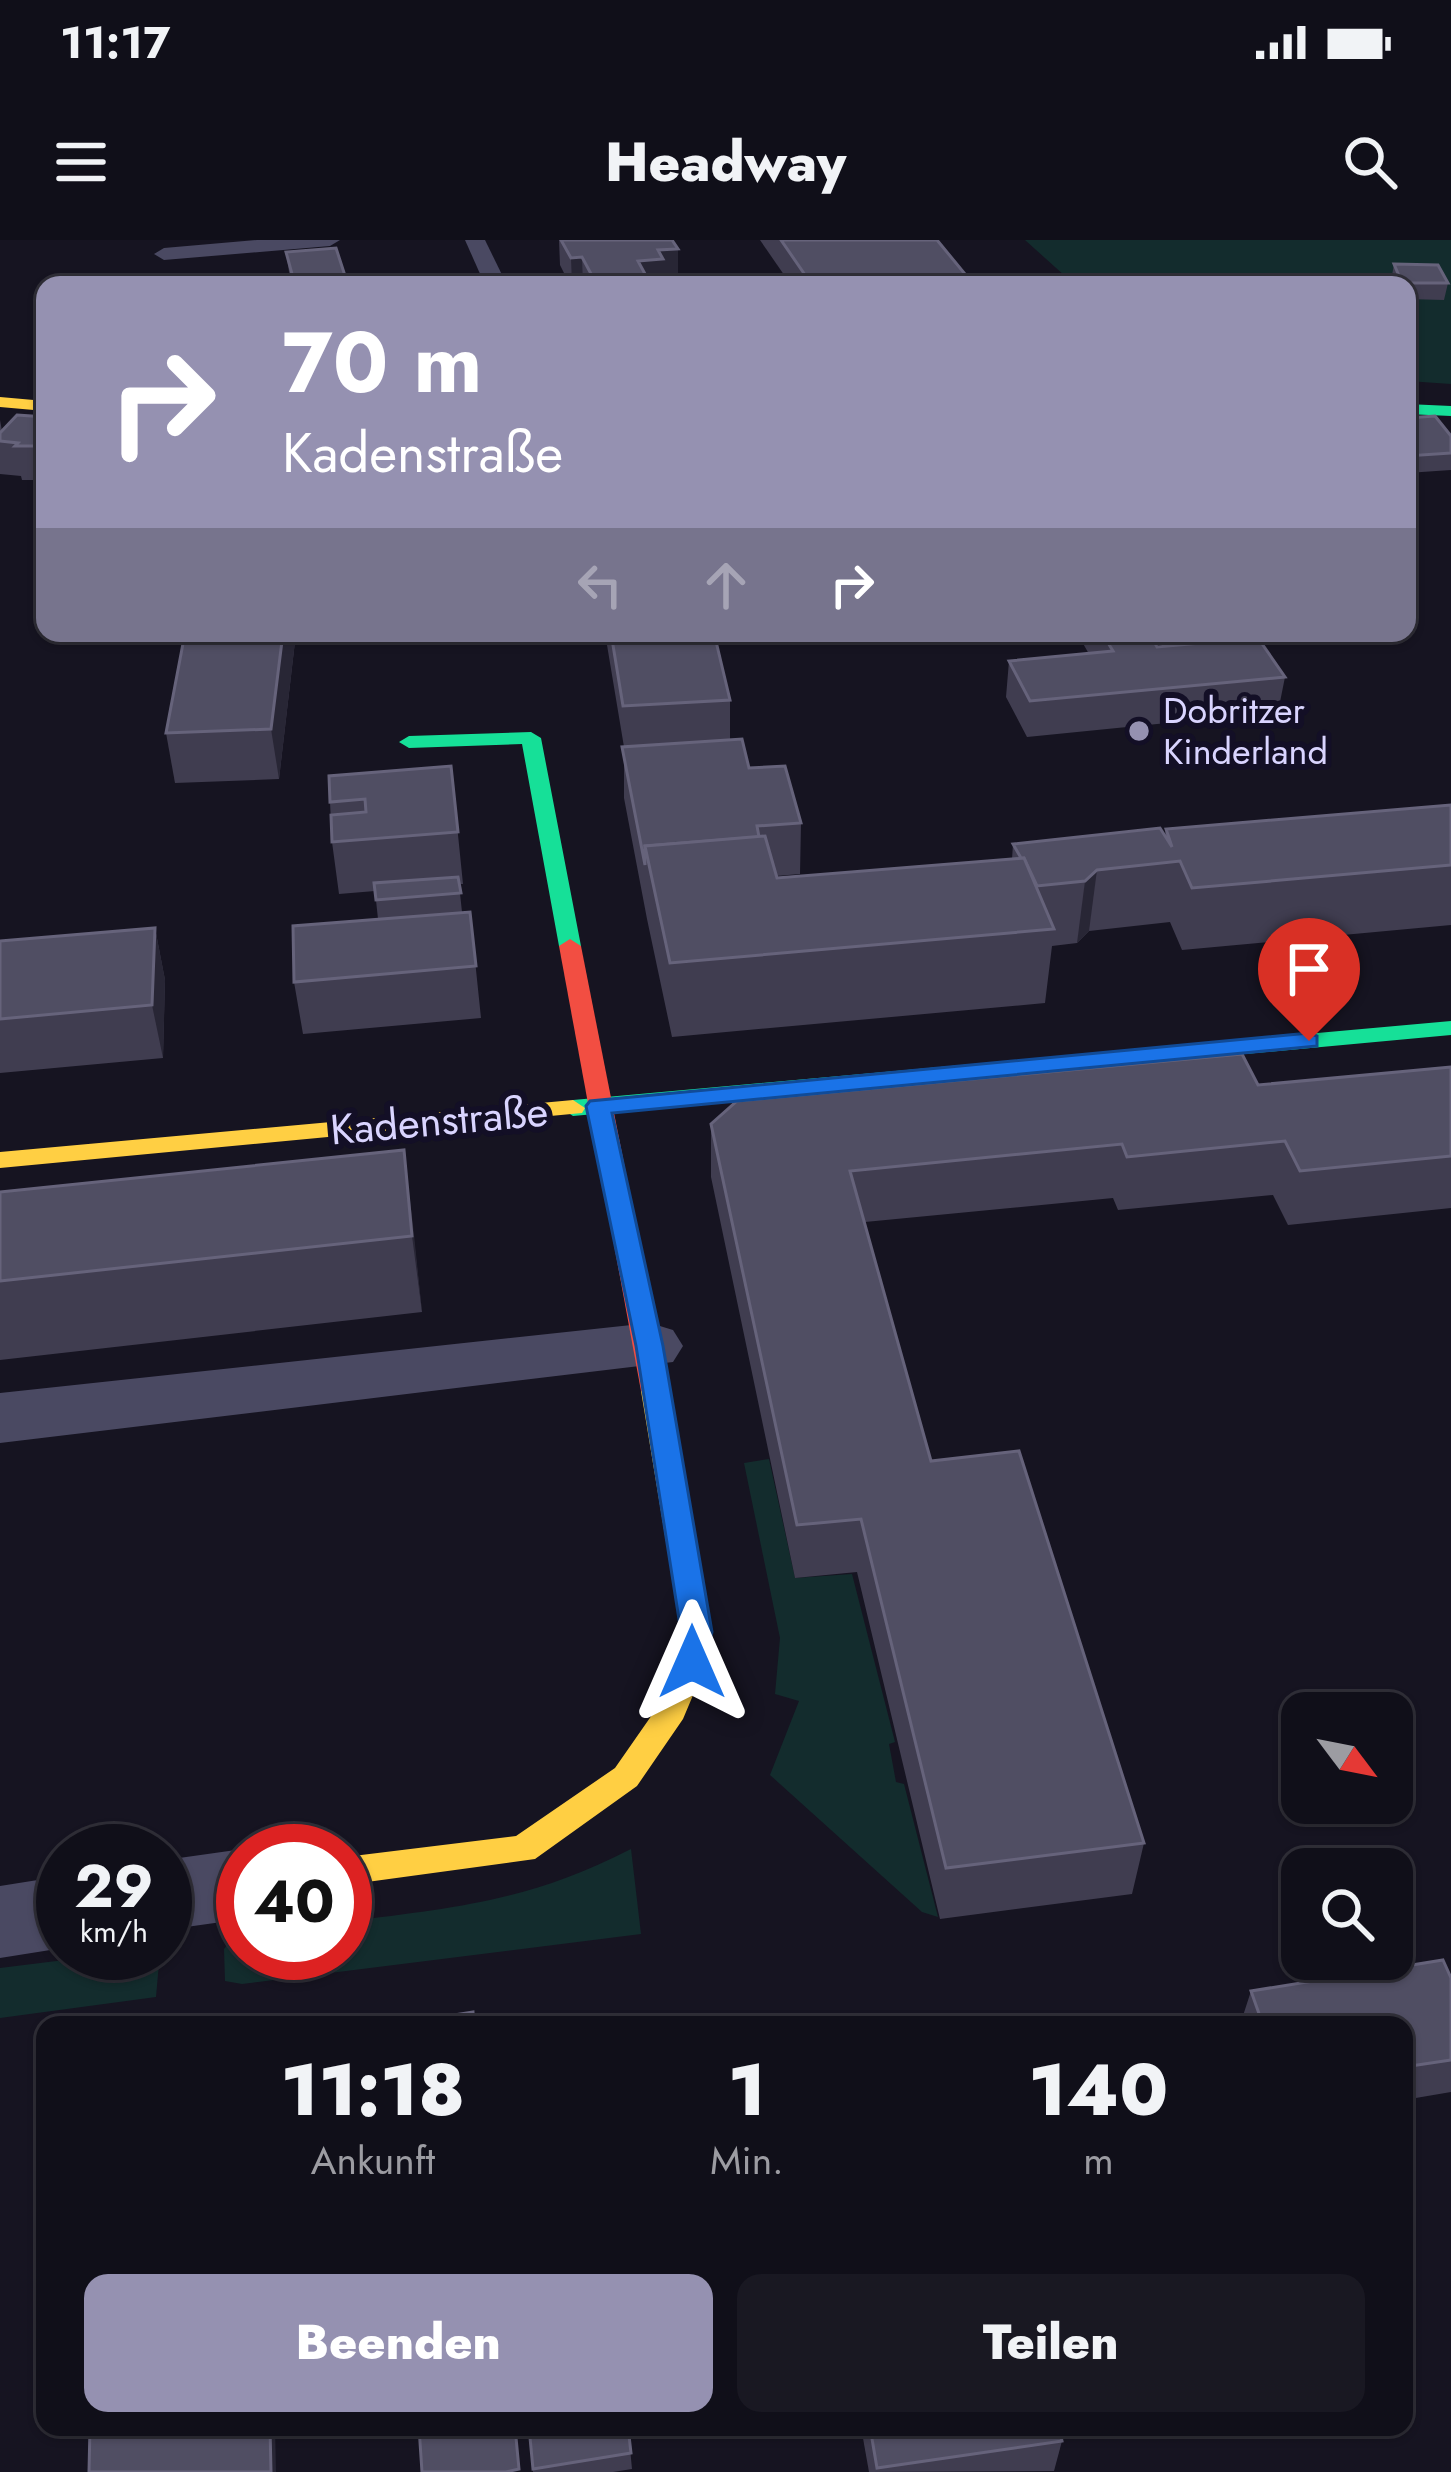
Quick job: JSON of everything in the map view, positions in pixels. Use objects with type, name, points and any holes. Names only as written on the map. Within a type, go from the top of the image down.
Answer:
[{"type":"street","points":[[0,403],[36,405]]},
{"type":"street","points":[[1416,409],[1451,411]]},
{"type":"street","points":[[372,1868],[523,1849],[626,1777],[667,1719],[692,1662],[696,1632],[650,1346],[598,1106],[531,738],[409,742]]},
{"type":"street","name":"Kadenstraße","points":[[0,1160],[1451,1028]]},
{"type":"street","points":[[0,1418],[650,1346]]},
{"type":"street","points":[[0,1922],[36,1916]]},
{"type":"lane","points":[[163,247],[330,240]]},
{"type":"lane","points":[[475,240],[492,276]]},
{"type":"green space","points":[[1025,240],[1451,240],[1451,384],[1416,382],[1416,276],[1065,276]]},
{"type":"green space","points":[[769,1459],[795,1578],[852,1574],[895,1742],[889,1744],[896,1782],[904,1784],[938,1917],[922,1912],[770,1775],[799,1701],[775,1694],[780,1638],[744,1463]]},
{"type":"green space","points":[[631,1849],[641,1934],[372,1968],[372,1918],[491,1900],[593,1867]]},
{"type":"green space","points":[[36,1964],[36,1980],[158,1980],[156,1997],[0,2018],[0,1968]]},
{"type":"green space","points":[[225,1980],[274,1980],[242,1984]]},
{"type":"building","points":[[561,240],[672,240],[678,249],[658,250],[663,259],[638,261],[646,276],[592,276],[582,257],[571,258]]},
{"type":"building","points":[[781,240],[937,240],[967,276],[806,276]]},
{"type":"building","points":[[336,248],[345,276],[293,276],[286,252]]},
{"type":"building","points":[[1394,264],[1438,265],[1448,283],[1416,283],[1416,276],[1399,276]]},
{"type":"building","points":[[17,415],[36,416],[36,446],[0,441],[0,433]]},
{"type":"building","points":[[1435,416],[1451,436],[1451,453],[1416,455],[1416,417]]},
{"type":"building","points":[[183,642],[282,642],[271,729],[166,733]]},
{"type":"building","points":[[612,642],[716,642],[730,700],[623,706]]},
{"type":"building","points":[[1108,642],[1154,642],[1157,647],[1261,642],[1285,677],[1030,701],[1009,661],[1113,651]]},
{"type":"building","points":[[742,739],[749,768],[785,766],[801,823],[757,826],[759,837],[645,846],[645,865],[622,747]]},
{"type":"building","points":[[451,766],[458,832],[332,842],[331,815],[366,812],[365,799],[330,802],[329,776]]},
{"type":"building","points":[[1451,805],[1451,865],[1192,888],[1180,861],[1097,870],[1085,881],[1037,886],[1013,844],[1160,828],[1172,847],[1166,829]]},
{"type":"building","points":[[765,836],[777,878],[1024,858],[1054,929],[670,963],[645,846]]},
{"type":"building","points":[[458,877],[461,893],[376,900],[374,883]]},
{"type":"building","points":[[470,912],[476,966],[294,982],[293,926]]},
{"type":"building","points":[[155,928],[152,1005],[0,1019],[0,941]]},
{"type":"building","points":[[1242,1054],[1258,1085],[1451,1067],[1451,1156],[1300,1171],[1285,1141],[1127,1157],[1122,1144],[850,1171],[931,1461],[1019,1451],[1144,1843],[946,1868],[861,1519],[797,1525],[711,1124],[737,1101]]},
{"type":"building","points":[[404,1150],[412,1236],[0,1281],[0,1192]]},
{"type":"building","points":[[1443,1960],[1451,1978],[1451,2060],[1413,2066],[1413,2016],[1260,2016],[1251,1991],[1319,1980],[1413,1980],[1413,1965]]},
{"type":"building","points":[[90,2436],[270,2436],[271,2472],[89,2472]]},
{"type":"building","points":[[420,2436],[516,2436],[519,2469],[422,2472]]},
{"type":"building","points":[[530,2436],[629,2436],[631,2453],[533,2469]]},
{"type":"building","points":[[872,2436],[1061,2436],[1062,2441],[877,2468]]},
{"type":"traffic: fast","points":[[1416,409],[1451,411]]},
{"type":"traffic: fast","points":[[409,742],[531,738],[570,946]]},
{"type":"traffic: fast","points":[[573,1108],[1451,1028]]},
{"type":"traffic: slow","points":[[0,402],[36,405]]},
{"type":"traffic: slow","points":[[0,1160],[573,1108]]},
{"type":"traffic: slow","points":[[372,1868],[523,1849],[626,1777],[667,1719],[692,1662],[696,1632],[655,1391]]},
{"type":"traffic: jam","points":[[570,946],[655,1391]]},
{"type":"place","name":"Dobritzer Kinderland","points":[[1139,731]]},
{"type":"route","points":[[692,1662],[696,1632],[650,1346],[598,1106],[1309,1041]]}]
